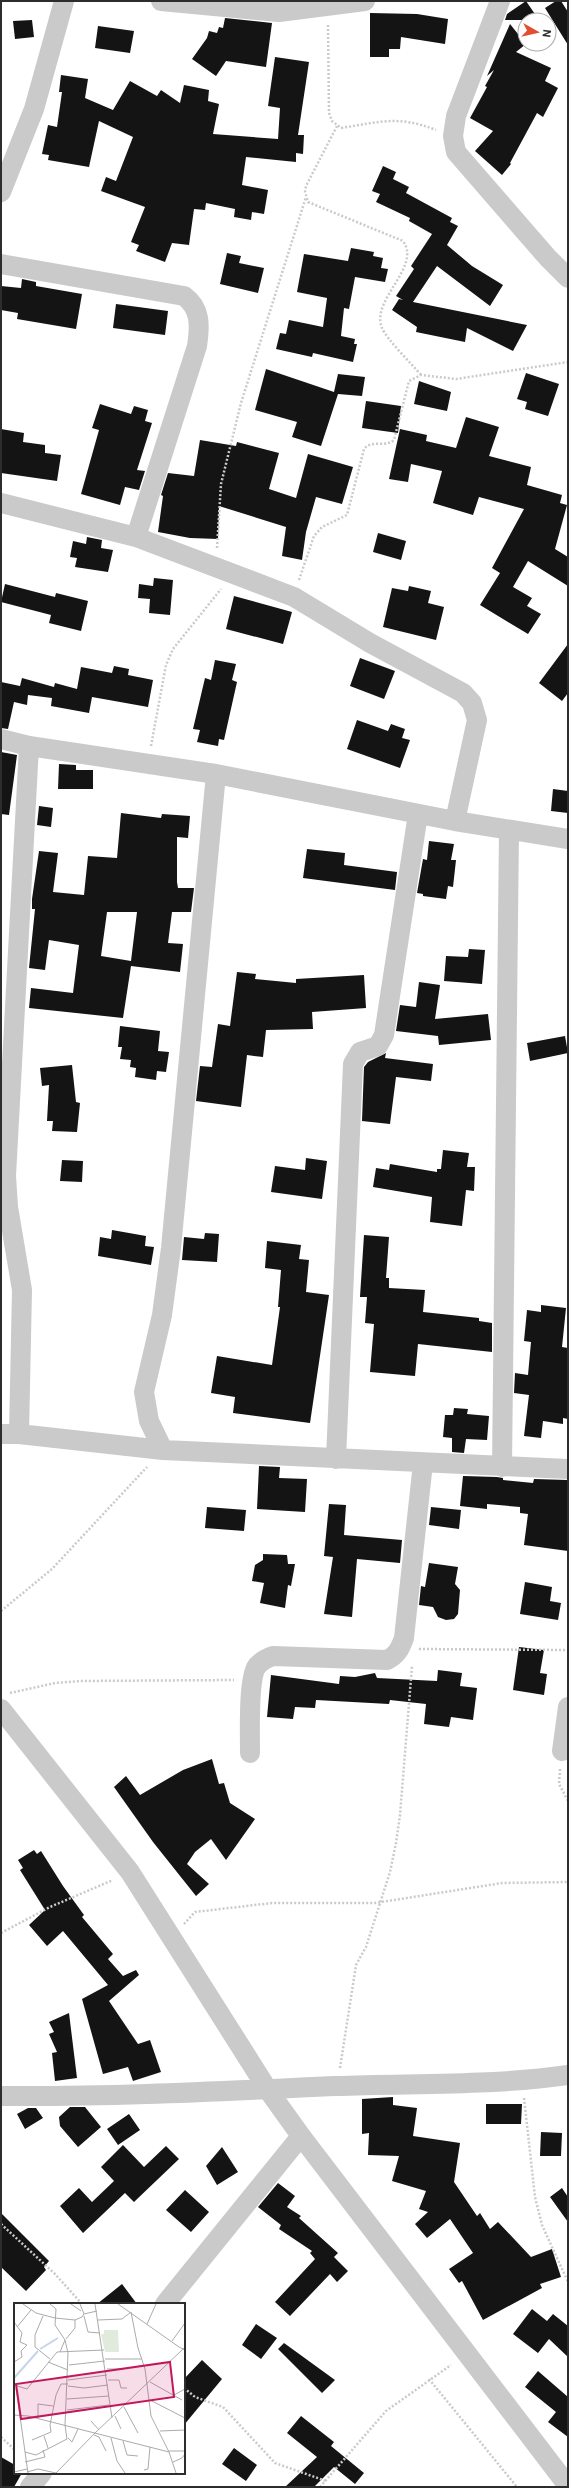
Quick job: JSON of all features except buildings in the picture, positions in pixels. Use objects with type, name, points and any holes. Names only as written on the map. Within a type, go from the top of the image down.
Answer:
[{"type":"street","points":[[1,192],[34,110],[64,1]]},
{"type":"street","points":[[160,1],[278,12],[365,1]]},
{"type":"street","points":[[500,1],[456,116],[453,136],[456,152],[548,258],[568,278]]},
{"type":"street","points":[[1,264],[184,296],[193,302],[197,311],[200,329],[198,346],[136,537]]},
{"type":"street","points":[[1,503],[136,537],[294,597],[370,643],[443,680],[463,693],[472,702],[478,720],[456,821]]},
{"type":"street","points":[[1,739],[29,746],[216,774],[418,814],[568,839]]},
{"type":"street","points":[[29,746],[6,1176],[8,1207],[22,1290],[10,1434],[163,1450],[568,1469]]},
{"type":"street","points":[[163,1450],[149,1421],[144,1392],[162,1315],[171,1248],[216,774]]},
{"type":"street","points":[[336,1459],[353,1064],[360,1052],[378,1046],[384,1035],[418,814]]},
{"type":"street","points":[[502,1467],[509,830]]},
{"type":"street","points":[[250,1752],[252,1680],[257,1666],[264,1659],[273,1656],[387,1660],[407,1649],[404,1638],[423,1463]]},
{"type":"street","points":[[5,1701],[130,1872],[268,2090],[301,2136],[568,2486]]},
{"type":"street","points":[[562,1751],[568,1707]]},
{"type":"street","points":[[1,2096],[66,2097],[337,2086],[522,2081],[568,2075]]},
{"type":"street","points":[[166,2303],[301,2136]]},
{"type":"path","points":[[327,7],[329,113],[337,126],[341,128],[395,120],[409,121],[453,136]]},
{"type":"path","points":[[148,764],[166,665],[173,650],[225,570],[223,476],[241,403],[306,197],[306,186],[337,126]]},
{"type":"path","points":[[306,197],[308,202],[403,241],[407,246],[407,260],[384,304],[381,318],[382,328],[421,375]]},
{"type":"path","points":[[294,597],[314,536],[328,524],[347,515],[364,449],[373,444],[385,445],[394,440],[409,381],[421,375],[456,380],[568,362]]},
{"type":"path","points":[[1,1611],[52,1569],[163,1450]]},
{"type":"path","points":[[337,2086],[356,1965],[365,1950],[378,1902],[390,1872],[400,1815],[407,1649],[568,1650]]},
{"type":"path","points":[[5,1701],[55,1683],[82,1681],[252,1680]]},
{"type":"path","points":[[562,1751],[559,1784],[568,1801]]},
{"type":"path","points":[[1,1933],[50,1907],[130,1872]]},
{"type":"path","points":[[195,1912],[272,1902],[378,1902],[415,1895],[502,1883],[568,1882]]},
{"type":"path","points":[[522,2081],[535,2197],[542,2225],[568,2282]]},
{"type":"path","points":[[1,2224],[55,2274],[81,2303]]},
{"type":"path","points":[[320,2487],[373,2424],[400,2399],[468,2353]]},
{"type":"path","points":[[429,2380],[517,2487]]},
{"type":"path","points":[[185,2389],[195,2397],[223,2407],[275,2463],[326,2481]]},
{"type":"path","points":[[1,2437],[14,2449]]}]
